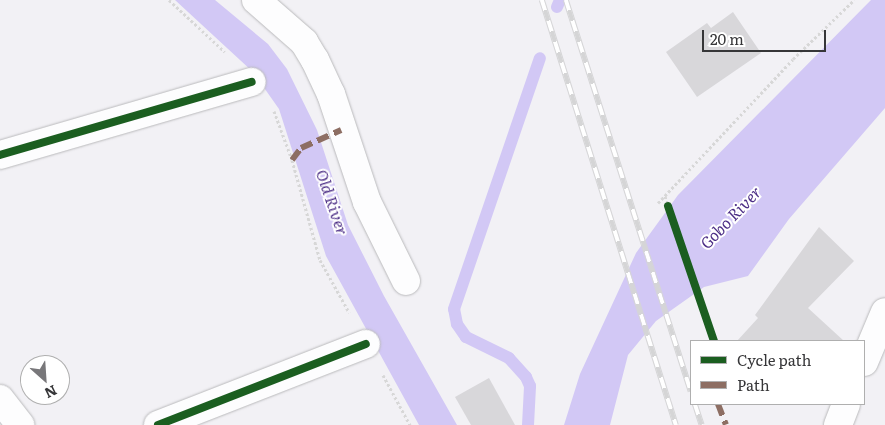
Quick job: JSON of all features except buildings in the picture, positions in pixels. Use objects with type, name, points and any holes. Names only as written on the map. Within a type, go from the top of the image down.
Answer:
[{"type":"street","points":[[256,0],[304,42],[315,60],[331,94],[371,211],[406,281]]},
{"type":"street","points":[[0,155],[252,82]]},
{"type":"street","points":[[865,360],[885,312]]},
{"type":"street","points":[[158,425],[366,344]]},
{"type":"street","points":[[0,399],[20,425]]},
{"type":"path","points":[[169,0],[252,82],[273,108],[320,260],[410,425]]},
{"type":"path","points":[[658,204],[664,195],[854,0]]},
{"type":"path","points":[[664,195],[668,206]]},
{"type":"water","name":"Old River","points":[[175,0],[215,0],[268,44],[287,69],[317,130],[348,225],[384,296],[457,425],[419,425],[326,256],[279,109],[253,72]]},
{"type":"water","name":"Gobo River","points":[[871,0],[885,0],[885,108],[789,219],[748,276],[704,287],[656,321],[628,355],[610,425],[564,425],[580,374],[636,253],[678,195]]},
{"type":"waterway","points":[[557,7],[560,0]]},
{"type":"waterway","points":[[528,425],[530,386],[526,377],[509,358],[466,337],[457,324],[454,309],[540,58]]},
{"type":"railway","points":[[542,0],[676,425]]},
{"type":"railway","points":[[566,0],[690,389]]},
{"type":"railway","points":[[695,405],[702,425]]},
{"type":"marked path","points":[[292,160],[301,148],[341,130]]},
{"type":"marked path","points":[[718,405],[726,425]]},
{"type":"cycle path","points":[[0,155],[252,82]]},
{"type":"cycle path","points":[[668,206],[714,340]]},
{"type":"cycle path","points":[[158,425],[366,344]]}]
